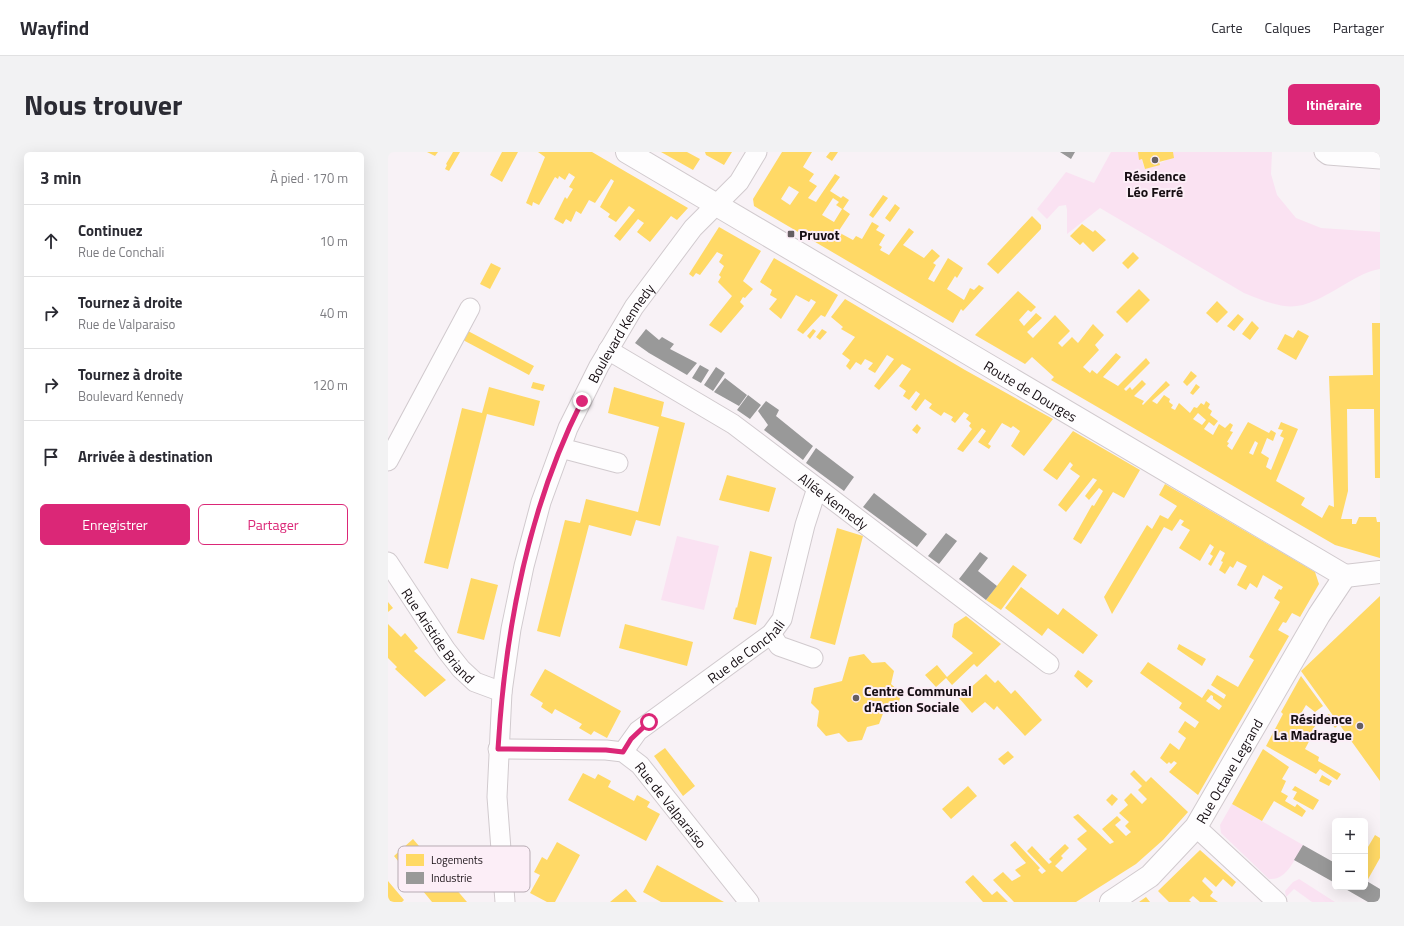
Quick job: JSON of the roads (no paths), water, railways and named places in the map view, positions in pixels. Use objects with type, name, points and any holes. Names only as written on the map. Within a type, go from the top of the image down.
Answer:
[{"type":"main road","name":"Route de Dourges","points":[[627,152],[716,206],[1345,576]]},
{"type":"main road","points":[[1345,576],[1380,572]]},
{"type":"main road","name":"Rue Octave Legrand","points":[[1111,902],[1150,876],[1196,827],[1319,614],[1345,576]]},
{"type":"street","name":"Boulevard Kennedy","points":[[501,846],[497,796],[498,749],[502,692],[511,629],[524,566],[541,502],[568,428],[608,350],[634,307],[689,233],[738,182],[757,152]]},
{"type":"street","points":[[1324,152],[1328,155],[1380,159]]},
{"type":"street","points":[[388,461],[470,308]]},
{"type":"street","name":"Allée Kennedy","points":[[608,350],[733,424],[1049,664]]},
{"type":"street","points":[[561,448],[618,463]]},
{"type":"street","name":"Rue de Conchali","points":[[623,752],[638,731],[772,634],[782,619],[804,526],[817,488]]},
{"type":"street","name":"Rue Aristide Briand","points":[[388,562],[446,650],[461,669],[475,682],[502,692]]},
{"type":"street","points":[[772,634],[780,646],[812,658]]},
{"type":"street","name":"Rue de Valparaiso","points":[[498,749],[606,750],[623,752],[640,765],[749,902]]},
{"type":"street","points":[[1196,827],[1277,902]]},
{"type":"street","name":"Boulevard Kennedy","points":[[504,892],[505,902]]},
{"type":"place","name":"Résidence Léo Ferré","points":[[1155,160]]},
{"type":"place","name":"Pruvot","points":[[791,234]]},
{"type":"place","name":"Centre Communal d'Action Sociale","points":[[856,698]]},
{"type":"place","name":"Résidence La Madrague","points":[[1360,726]]}]
